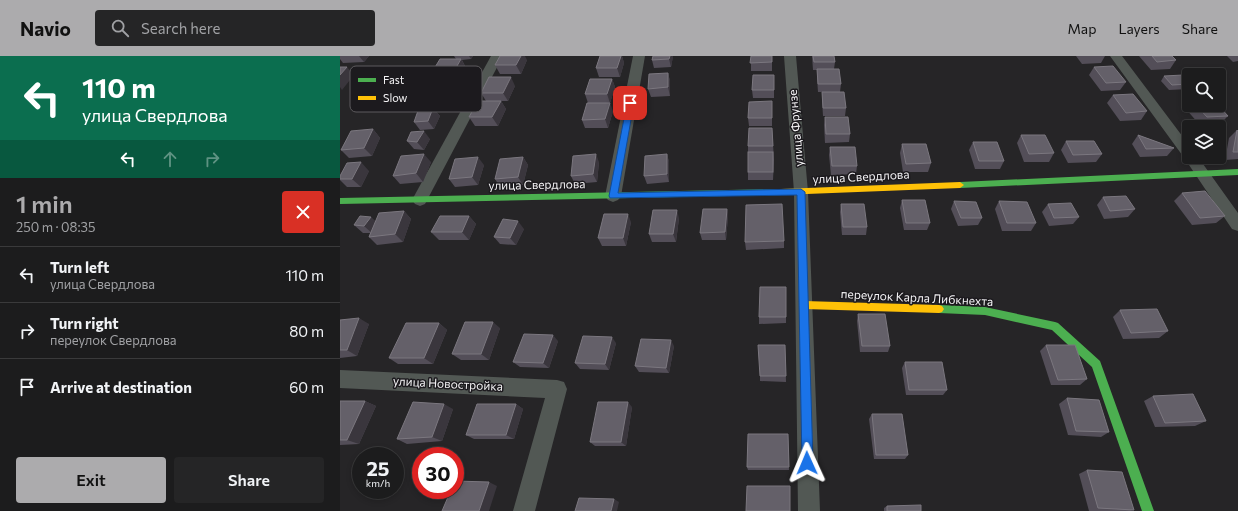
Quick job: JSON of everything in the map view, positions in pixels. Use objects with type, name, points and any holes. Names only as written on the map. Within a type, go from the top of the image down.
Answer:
[{"type":"street","points":[[482,84],[497,56]]},
{"type":"street","points":[[613,196],[639,56]]},
{"type":"street","name":"улица Фрунзе","points":[[790,56],[801,192],[808,511]]},
{"type":"street","points":[[1116,56],[1182,145]]},
{"type":"street","points":[[420,200],[467,112]]},
{"type":"street","points":[[1196,164],[1238,225]]},
{"type":"street","name":"улица Свердлова","points":[[340,201],[801,192],[1238,172]]},
{"type":"street","name":"переулок Карла Либкнехта","points":[[804,305],[985,311],[1055,326],[1096,364],[1148,511]]},
{"type":"street","name":"улица Новостройка","points":[[340,379],[557,390],[524,511]]},
{"type":"building","points":[[500,56],[521,56],[516,65],[495,65]]},
{"type":"building","points":[[600,56],[621,56],[617,68],[596,68]]},
{"type":"building","points":[[653,56],[670,56],[669,59],[652,60]]},
{"type":"building","points":[[751,56],[772,56],[772,62],[750,63]]},
{"type":"building","points":[[813,56],[834,56],[835,62],[814,62]]},
{"type":"building","points":[[1152,56],[1172,56],[1176,60],[1157,62]]},
{"type":"building","points":[[440,59],[461,59],[457,66],[436,66]]},
{"type":"building","points":[[1113,66],[1126,82],[1106,83],[1094,67]]},
{"type":"building","points":[[340,67],[347,67],[340,75]]},
{"type":"building","points":[[817,69],[839,69],[841,84],[818,84]]},
{"type":"building","points":[[668,73],[668,87],[648,89],[649,74]]},
{"type":"building","points":[[753,75],[774,75],[774,90],[752,90]]},
{"type":"building","points":[[1182,75],[1182,84],[1172,85],[1164,76]]},
{"type":"building","points":[[489,77],[511,77],[503,93],[482,93]]},
{"type":"building","points":[[590,79],[612,79],[607,94],[585,94]]},
{"type":"building","points":[[822,92],[844,92],[846,108],[823,108]]},
{"type":"building","points":[[1133,94],[1147,111],[1126,113],[1113,95]]},
{"type":"building","points":[[482,101],[501,101],[492,117],[469,117],[472,112],[482,112]]},
{"type":"building","points":[[772,101],[772,118],[748,118],[749,102]]},
{"type":"building","points":[[587,103],[610,103],[605,119],[582,120]]},
{"type":"building","points":[[418,112],[431,112],[428,121],[414,122]]},
{"type":"building","points":[[1202,112],[1224,112],[1228,116],[1207,117]]},
{"type":"building","points":[[825,117],[848,117],[850,134],[826,134]]},
{"type":"building","points":[[749,128],[772,128],[773,146],[748,146]]},
{"type":"building","points":[[373,129],[364,148],[341,150],[351,131]]},
{"type":"building","points":[[1237,130],[1238,152],[1233,152]]},
{"type":"building","points":[[424,131],[417,142],[407,141],[411,132]]},
{"type":"building","points":[[1021,135],[1045,135],[1054,153],[1029,154]]},
{"type":"building","points":[[1138,135],[1174,148],[1146,149]]},
{"type":"building","points":[[1066,141],[1094,141],[1102,154],[1073,155]]},
{"type":"building","points":[[973,142],[997,142],[1004,161],[979,161]]},
{"type":"building","points":[[902,144],[926,144],[931,163],[906,164]]},
{"type":"building","points":[[830,147],[855,147],[857,166],[832,166]]},
{"type":"building","points":[[748,152],[773,152],[773,172],[748,172]]},
{"type":"building","points":[[424,154],[416,173],[393,176],[401,156]]},
{"type":"building","points":[[596,154],[593,174],[571,176],[573,156]]},
{"type":"building","points":[[667,154],[667,174],[644,176],[645,156]]},
{"type":"building","points":[[478,157],[472,177],[449,179],[455,159]]},
{"type":"building","points":[[523,157],[518,177],[495,179],[500,159]]},
{"type":"building","points":[[361,162],[352,179],[340,179],[340,176],[347,163]]},
{"type":"building","points":[[1205,191],[1225,216],[1200,218],[1182,193]]},
{"type":"building","points":[[1126,196],[1135,209],[1110,211],[1103,197]]},
{"type":"building","points":[[902,200],[925,200],[930,223],[906,223]]},
{"type":"building","points":[[954,201],[976,202],[982,218],[961,218]]},
{"type":"building","points":[[999,201],[1027,202],[1036,223],[1007,223]]},
{"type":"building","points":[[1071,203],[1079,217],[1054,218],[1048,204]]},
{"type":"building","points":[[782,204],[784,241],[745,242],[746,205]]},
{"type":"building","points":[[841,204],[864,204],[867,227],[843,227]]},
{"type":"building","points":[[703,209],[727,209],[725,232],[700,233]]},
{"type":"building","points":[[653,210],[677,210],[673,234],[649,234]]},
{"type":"building","points":[[404,211],[395,234],[369,237],[379,213]]},
{"type":"building","points":[[604,214],[628,214],[623,238],[598,238]]},
{"type":"building","points":[[360,216],[371,217],[364,226],[354,225]]},
{"type":"building","points":[[440,216],[469,216],[462,232],[431,232]]},
{"type":"building","points":[[503,219],[518,221],[510,238],[494,237]]},
{"type":"building","points":[[760,287],[786,287],[786,317],[759,317]]},
{"type":"building","points":[[1157,309],[1168,331],[1131,333],[1120,310]]},
{"type":"building","points":[[858,314],[885,314],[890,346],[862,346]]},
{"type":"building","points":[[359,318],[347,350],[340,350],[340,320]]},
{"type":"building","points":[[465,322],[493,322],[481,354],[452,354]]},
{"type":"building","points":[[406,323],[439,323],[424,358],[389,358]]},
{"type":"building","points":[[524,334],[553,335],[543,363],[513,362]]},
{"type":"building","points":[[583,336],[612,337],[605,364],[575,363]]},
{"type":"building","points":[[641,339],[671,340],[666,368],[635,366]]},
{"type":"building","points":[[758,345],[785,345],[786,376],[760,376]]},
{"type":"building","points":[[1046,345],[1075,345],[1087,379],[1058,380]]},
{"type":"building","points":[[905,362],[942,362],[947,390],[909,390]]},
{"type":"building","points":[[1193,394],[1206,421],[1165,423],[1153,396]]},
{"type":"building","points":[[1067,398],[1099,400],[1109,432],[1076,431]]},
{"type":"building","points":[[340,401],[365,401],[347,440],[340,440]]},
{"type":"building","points":[[413,402],[444,404],[432,437],[397,439]]},
{"type":"building","points":[[598,402],[628,402],[621,442],[590,442]]},
{"type":"building","points":[[477,404],[516,404],[506,435],[466,435]]},
{"type":"building","points":[[872,414],[902,414],[908,455],[876,455]]},
{"type":"building","points":[[748,434],[788,434],[789,467],[747,467]]},
{"type":"building","points":[[1087,470],[1122,472],[1134,510],[1098,508]]},
{"type":"building","points":[[464,481],[489,482],[479,511],[442,511],[447,499],[464,499]]},
{"type":"building","points":[[747,486],[790,486],[790,511],[746,511]]},
{"type":"building","points":[[579,498],[614,499],[611,511],[575,511]]},
{"type":"building","points":[[921,505],[921,511],[887,511],[887,506]]},
{"type":"traffic: fast","points":[[960,185],[1238,172]]},
{"type":"traffic: fast","points":[[340,201],[781,192]]},
{"type":"traffic: fast","points":[[939,309],[985,311],[1055,326],[1096,364],[1148,511]]},
{"type":"traffic: slow","points":[[781,192],[960,185]]},
{"type":"traffic: slow","points":[[804,305],[939,309]]},
{"type":"route","points":[[630,103],[613,196],[801,192],[807,463]]}]
